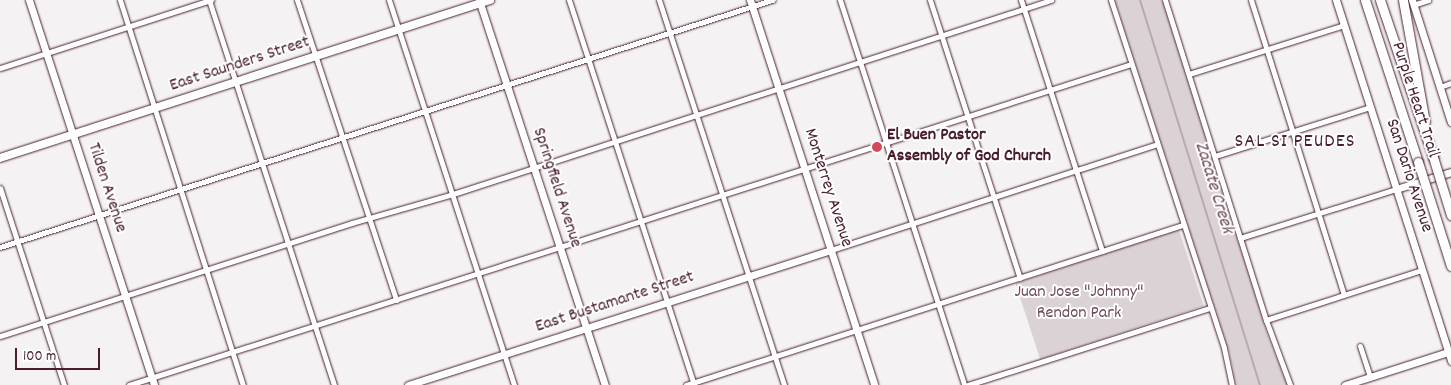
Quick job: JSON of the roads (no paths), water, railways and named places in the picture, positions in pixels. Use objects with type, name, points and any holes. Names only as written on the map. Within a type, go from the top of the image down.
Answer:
[{"type":"highway","points":[[1359,0],[1386,68]]},
{"type":"highway","name":"Purple Heart Trail","points":[[1365,0],[1451,266]]},
{"type":"highway","name":"Purple Heart Trail","points":[[1380,0],[1451,214]]},
{"type":"highway","points":[[1403,0],[1424,107],[1425,132]]},
{"type":"main road","name":"East Saunders Street","points":[[0,158],[490,0]]},
{"type":"street","name":"Tilden Avenue","points":[[30,0],[153,381]]},
{"type":"street","points":[[120,0],[243,385]]},
{"type":"street","points":[[0,68],[210,0],[334,385]]},
{"type":"street","points":[[297,0],[344,137],[396,300]]},
{"type":"street","points":[[389,0],[514,385]]},
{"type":"street","points":[[569,0],[694,384]]},
{"type":"street","points":[[659,0],[784,385]]},
{"type":"street","points":[[0,247],[671,33],[751,3],[772,0]]},
{"type":"street","points":[[840,0],[966,385],[1210,308]]},
{"type":"street","points":[[930,0],[1020,278]]},
{"type":"street","points":[[1020,0],[1102,251]]},
{"type":"street","points":[[0,336],[288,243],[371,220],[453,194],[1051,0]]},
{"type":"street","points":[[1110,0],[1210,308],[1232,385]]},
{"type":"street","points":[[1165,0],[1266,320],[1290,385]]},
{"type":"street","points":[[1251,0],[1344,295]]},
{"type":"street","name":"San Dario Avenue","points":[[1336,0],[1422,270],[1450,351],[1451,361]]},
{"type":"street","points":[[1428,0],[1413,2],[1451,122]]},
{"type":"street","name":"Springfield Avenue","points":[[480,2],[605,385]]},
{"type":"street","name":"Monterrey Avenue","points":[[751,3],[874,385]]},
{"type":"street","points":[[1189,74],[1344,25]]},
{"type":"street","points":[[129,385],[153,381],[232,352],[315,325],[479,275],[1131,64]]},
{"type":"street","points":[[1440,87],[1451,83]]},
{"type":"street","points":[[1214,156],[1370,107]]},
{"type":"street","points":[[831,250],[1157,144]]},
{"type":"street","points":[[1240,238],[1451,172]]},
{"type":"street","points":[[0,188],[64,385]]},
{"type":"street","points":[[686,385],[1183,225]]},
{"type":"street","name":"East Bustamante Street","points":[[408,385],[831,250]]},
{"type":"street","points":[[1266,320],[1422,270]]},
{"type":"street","points":[[1360,346],[1370,377]]},
{"type":"street","points":[[1345,385],[1450,351]]},
{"type":"waterway","name":"Zacate Creek","points":[[1140,0],[1260,385]]},
{"type":"place","name":"El Buen Pastor Assembly of God Church","points":[[877,147]]},
{"type":"district","name":"SAL SI PEUDES","points":[[1295,142]]},
{"type":"park label","name":"Juan Jose \"Johnny\" Rendon Park","points":[[1079,304]]}]
